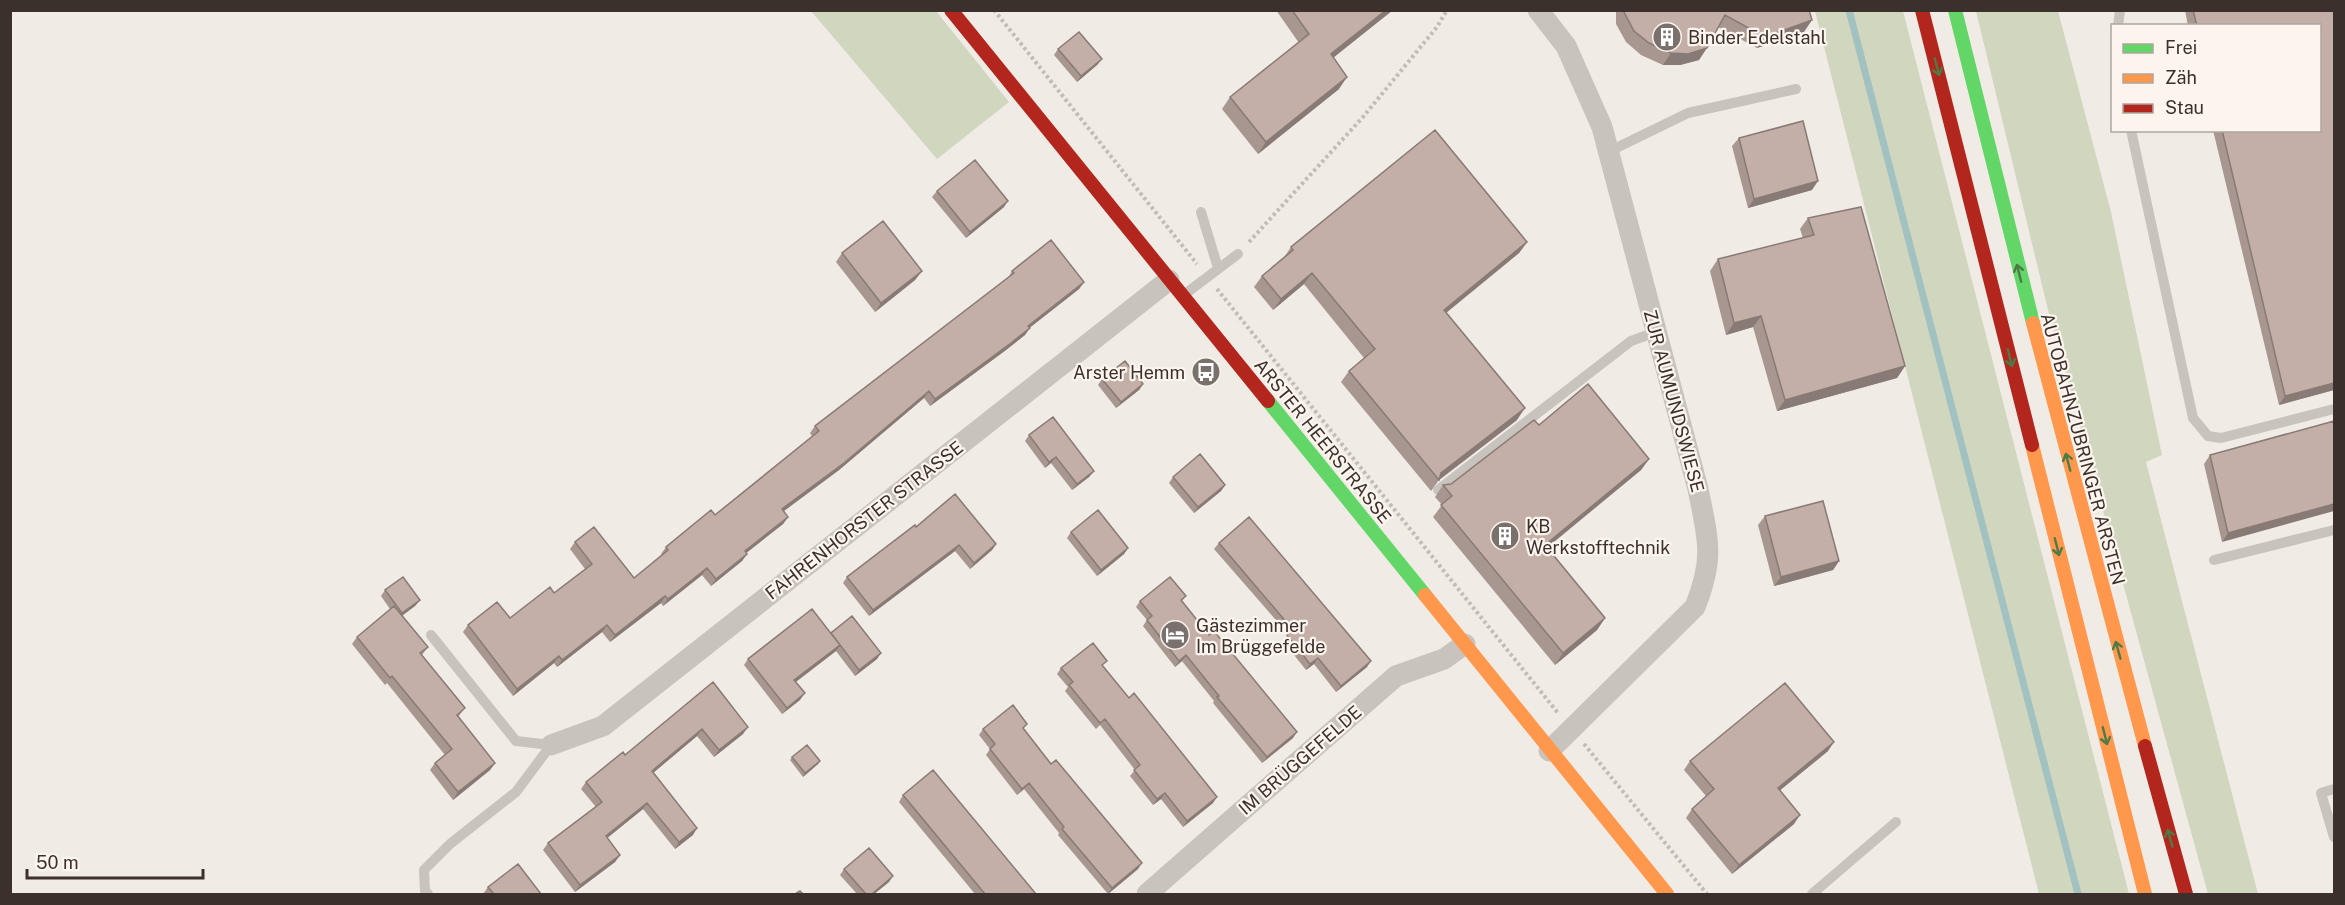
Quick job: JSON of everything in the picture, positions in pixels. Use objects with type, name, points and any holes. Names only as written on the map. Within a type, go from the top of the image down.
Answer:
[{"type":"main road","name":"ARSTER HEERSTRASSE","points":[[951,10],[1465,644],[1549,752],[1667,894]]},
{"type":"main road","points":[[1922,10],[2145,894]]},
{"type":"main road","name":"AUTOBAHNZUBRINGER ARSTEN","points":[[1955,10],[2037,343],[2110,622],[2186,894]]},
{"type":"street","name":"ZUR AUMUNDSWIESE","points":[[1538,10],[1566,46],[1602,127],[1610,151],[1698,489],[1710,546],[1705,581],[1695,607],[1549,752]]},
{"type":"street","name":"FAHRENHORSTER STRASSE","points":[[551,745],[603,726],[1169,280]]},
{"type":"street","name":"IM BRÜGGEFELDE","points":[[1147,894],[1396,676],[1444,659],[1465,644]]},
{"type":"lane","points":[[1610,151],[1688,113],[1796,90]]},
{"type":"lane","points":[[2131,132],[2193,418],[2208,436],[2221,438],[2334,409]]},
{"type":"lane","points":[[1201,212],[1218,268]]},
{"type":"lane","points":[[1183,296],[1238,254]]},
{"type":"lane","points":[[1438,490],[1631,341],[1656,332]]},
{"type":"lane","points":[[2214,560],[2334,530]]},
{"type":"lane","points":[[430,635],[516,741],[551,745]]},
{"type":"lane","points":[[428,894],[425,891],[424,870],[450,844],[516,792],[551,745]]},
{"type":"lane","points":[[2334,789],[2321,793],[2334,837]]},
{"type":"lane","points":[[1812,894],[1896,822]]},
{"type":"path","points":[[994,10],[1572,730],[1707,894]]},
{"type":"path","points":[[1238,254],[1363,117],[1437,27],[1447,10]]},
{"type":"green space","points":[[811,11],[936,11],[1009,102],[937,159]]},
{"type":"green space","points":[[1815,11],[1903,11],[2129,894],[2039,894]]},
{"type":"green space","points":[[1976,11],[2058,11],[2111,212],[2162,455],[2146,462],[2258,894],[2208,894],[2047,306]]},
{"type":"building","points":[[1292,10],[1386,10],[1331,54],[1347,77],[1266,142],[1230,97],[1309,34]]},
{"type":"building","name":"Binder Edelstahl","points":[[1624,10],[1809,10],[1812,20],[1765,37],[1725,15],[1707,48],[1688,54],[1671,53],[1649,43],[1634,31]]},
{"type":"building","points":[[2193,10],[2334,10],[2334,383],[2285,396],[2222,132],[2321,132],[2321,24],[2196,24]]},
{"type":"building","points":[[1079,32],[1102,59],[1081,76],[1058,49]]},
{"type":"building","points":[[1803,121],[1818,181],[1754,199],[1739,138]]},
{"type":"building","points":[[1435,130],[1527,242],[1444,310],[1525,408],[1441,473],[1439,480],[1349,371],[1375,349],[1312,273],[1281,299],[1262,276],[1293,250],[1291,247]]},
{"type":"building","points":[[975,160],[1008,201],[970,232],[937,191]]},
{"type":"building","points":[[1861,207],[1905,366],[1785,400],[1761,316],[1734,323],[1718,259],[1814,235],[1808,218]]},
{"type":"building","points":[[883,221],[922,271],[881,303],[842,253]]},
{"type":"building","points":[[1051,240],[1084,282],[1028,326],[1030,328],[1011,343],[935,399],[929,391],[844,463],[782,509],[788,517],[745,551],[747,554],[716,579],[707,568],[668,599],[665,596],[615,635],[607,625],[562,660],[559,656],[517,689],[468,625],[497,602],[510,618],[550,587],[554,593],[592,564],[575,542],[594,527],[634,578],[668,550],[666,547],[711,510],[715,515],[819,431],[815,426],[1014,273],[1012,271]]},
{"type":"building","points":[[1125,361],[1143,384],[1121,402],[1102,379]]},
{"type":"building","name":"KB Werkstofftechnik","points":[[1588,384],[1649,459],[1545,545],[1605,618],[1563,653],[1441,505],[1452,496],[1443,485],[1451,484],[1534,420],[1539,425]]},
{"type":"building","points":[[1053,417],[1094,471],[1077,484],[1056,457],[1049,462],[1029,435]]},
{"type":"building","points":[[2334,421],[2334,504],[2228,533],[2210,455]]},
{"type":"building","points":[[1200,454],[1225,485],[1198,507],[1173,477]]},
{"type":"building","points":[[955,494],[996,544],[974,563],[959,545],[873,610],[847,577],[915,525],[916,527]]},
{"type":"building","points":[[1823,501],[1839,561],[1781,577],[1765,516]]},
{"type":"building","points":[[1098,510],[1128,548],[1101,570],[1071,532]]},
{"type":"building","points":[[1249,517],[1371,661],[1341,686],[1318,658],[1310,664],[1287,635],[1293,630],[1219,543]]},
{"type":"building","points":[[403,577],[420,600],[402,613],[385,590]]},
{"type":"building","points":[[1170,577],[1186,596],[1181,600],[1209,635],[1214,631],[1297,732],[1267,757],[1217,697],[1219,696],[1186,655],[1179,661],[1147,620],[1152,616],[1140,601]]},
{"type":"building","points":[[394,606],[428,647],[420,653],[465,708],[457,715],[495,763],[458,792],[435,763],[452,749],[357,637]]},
{"type":"building","points":[[812,609],[840,645],[794,680],[805,693],[787,708],[748,659]]},
{"type":"building","points":[[852,616],[881,653],[859,670],[831,633]]},
{"type":"building","points":[[1093,643],[1107,661],[1102,665],[1129,698],[1134,693],[1217,797],[1187,821],[1165,793],[1157,799],[1134,770],[1140,765],[1105,719],[1100,723],[1069,685],[1073,682],[1061,668]]},
{"type":"building","points":[[713,682],[748,727],[719,750],[702,729],[652,771],[697,828],[679,842],[647,803],[606,836],[620,855],[580,885],[548,843],[602,802],[586,782],[623,752],[625,755]]},
{"type":"building","points":[[1785,683],[1834,742],[1778,788],[1800,815],[1739,865],[1692,809],[1714,789],[1690,761]]},
{"type":"building","points":[[1013,705],[1027,724],[1023,728],[1051,764],[1056,760],[1142,863],[1112,888],[1062,829],[1064,827],[1029,783],[1022,789],[990,749],[995,744],[983,729]]},
{"type":"building","points":[[807,745],[820,761],[805,773],[792,757]]},
{"type":"building","points":[[933,770],[1036,894],[985,894],[903,795]]},
{"type":"building","points":[[869,848],[893,876],[872,894],[866,894],[844,869]]},
{"type":"building","points":[[518,864],[541,894],[494,894],[488,887]]},
{"type":"waterway","points":[[1849,10],[2078,894]]},
{"type":"traffic: fast","points":[[1955,10],[2033,323]]},
{"type":"traffic: fast","points":[[1268,401],[1425,595]]},
{"type":"traffic: slow","points":[[2033,323],[2145,746]]},
{"type":"traffic: slow","points":[[2032,445],[2145,894]]},
{"type":"traffic: slow","points":[[1425,595],[1667,894]]},
{"type":"traffic: jam","points":[[951,10],[1268,401]]},
{"type":"traffic: jam","points":[[1922,10],[2032,445]]},
{"type":"traffic: jam","points":[[2145,746],[2186,894]]},
{"type":"place","name":"Binder Edelstahl","points":[[1667,37]]},
{"type":"place","name":"Arster Hemm","points":[[1206,372]]},
{"type":"place","name":"KB Werkstofftechnik","points":[[1505,536]]},
{"type":"place","name":"Gästezimmer Im Brüggefelde","points":[[1175,635]]}]
